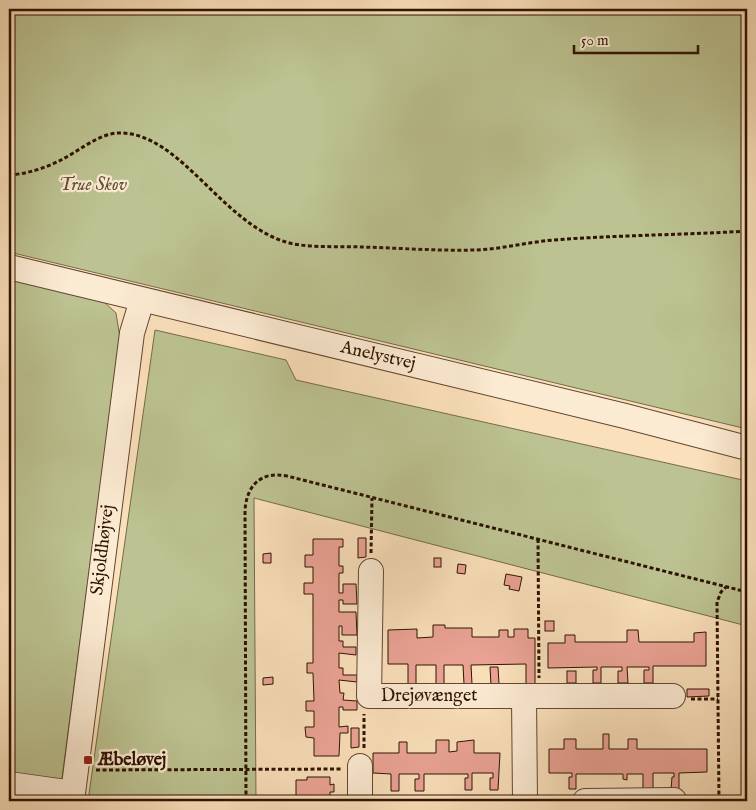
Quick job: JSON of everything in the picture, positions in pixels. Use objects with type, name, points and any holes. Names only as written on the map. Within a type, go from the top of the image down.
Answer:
[{"type":"street","name":"Anelystvej","points":[[9,267],[625,416],[747,448]]},
{"type":"street","name":"Skjoldhøjvej","points":[[73,788],[132,333],[142,300]]},
{"type":"street","name":"Drejøvænget","points":[[371,571],[369,696],[672,696]]},
{"type":"street","points":[[525,801],[532,696]]},
{"type":"street","points":[[360,768],[360,801]]},
{"type":"street","points":[[9,784],[73,788]]},
{"type":"street","points":[[585,801],[674,800]]},
{"type":"path","points":[[9,175],[31,172],[60,161],[102,137],[117,133],[152,140],[176,157],[216,196],[247,222],[264,233],[296,244],[477,250],[554,240],[747,231]]},
{"type":"path","points":[[9,469],[13,482],[9,518]]},
{"type":"path","points":[[246,801],[245,510],[248,493],[257,480],[279,474],[747,592]]},
{"type":"path","points":[[371,571],[372,498]]},
{"type":"path","points":[[532,696],[538,539]]},
{"type":"path","points":[[719,801],[717,602],[721,592],[727,587]]},
{"type":"path","points":[[73,788],[246,770],[360,768],[364,766],[364,696],[369,696]]},
{"type":"green space","name":"True Skov","points":[[9,9],[747,9],[747,429],[9,252]]},
{"type":"green space","points":[[9,277],[103,301],[116,313],[120,338],[59,801],[9,801]]},
{"type":"green space","points":[[155,330],[286,360],[296,380],[747,481],[747,626],[254,498],[256,801],[88,801]]},
{"type":"building","points":[[358,538],[366,538],[366,557],[358,558]]},
{"type":"building","points":[[313,539],[343,539],[343,547],[339,547],[339,566],[343,566],[343,573],[339,573],[339,593],[343,593],[343,584],[356,584],[357,604],[343,604],[343,600],[339,600],[339,612],[356,612],[357,635],[342,635],[342,626],[339,626],[339,641],[343,641],[343,647],[356,647],[356,655],[339,653],[339,668],[343,668],[343,675],[357,675],[357,682],[339,680],[340,693],[344,693],[343,700],[357,701],[357,710],[343,710],[343,707],[339,707],[339,727],[348,726],[348,733],[340,733],[339,756],[314,756],[314,738],[306,737],[305,727],[314,727],[314,711],[306,711],[306,701],[314,701],[313,673],[307,673],[307,663],[313,663],[313,594],[304,594],[304,583],[313,583],[313,567],[305,567],[305,555],[313,555]]},
{"type":"building","points":[[271,553],[271,563],[263,563],[263,554]]},
{"type":"building","points":[[434,558],[441,558],[441,567],[434,567]]},
{"type":"building","points":[[458,564],[466,565],[465,574],[457,573]]},
{"type":"building","points":[[506,574],[522,577],[519,591],[509,589],[510,586],[504,585]]},
{"type":"building","points":[[545,621],[554,621],[554,631],[545,631]]},
{"type":"building","points":[[433,625],[445,625],[445,628],[472,628],[472,637],[499,637],[499,630],[508,630],[508,637],[514,637],[514,629],[528,629],[528,638],[535,638],[535,684],[526,684],[526,664],[471,665],[472,684],[464,684],[463,665],[444,665],[444,685],[436,685],[436,665],[416,665],[416,685],[408,685],[408,664],[388,664],[388,630],[417,629],[417,638],[433,637]]},
{"type":"building","points":[[627,630],[638,630],[639,642],[694,642],[694,633],[706,632],[706,666],[653,666],[653,683],[644,683],[644,670],[649,670],[649,667],[627,667],[628,683],[618,683],[618,671],[622,671],[622,667],[601,667],[601,683],[593,683],[593,670],[597,670],[597,667],[548,668],[548,643],[565,643],[565,635],[575,635],[575,642],[627,642]]},
{"type":"building","points":[[490,667],[498,667],[499,684],[491,685]]},
{"type":"building","points":[[567,671],[576,671],[576,683],[567,683]]},
{"type":"building","points":[[273,677],[273,684],[263,685],[263,678]]},
{"type":"building","points":[[687,689],[709,689],[709,696],[687,697]]},
{"type":"building","points":[[351,728],[359,728],[359,747],[351,748]]},
{"type":"building","points":[[603,734],[609,734],[609,749],[628,749],[628,739],[637,739],[637,749],[707,749],[707,772],[679,773],[679,790],[671,790],[674,773],[653,773],[653,789],[643,789],[643,774],[627,774],[627,780],[623,779],[623,774],[576,774],[576,789],[569,789],[569,777],[572,777],[572,773],[549,773],[549,749],[564,749],[564,739],[576,739],[576,749],[603,749]]},
{"type":"building","points":[[436,740],[449,740],[449,752],[457,751],[457,742],[474,740],[474,753],[500,753],[498,790],[490,790],[490,778],[493,778],[493,773],[472,773],[472,790],[465,790],[465,778],[468,778],[468,774],[424,774],[424,791],[415,791],[415,779],[419,779],[419,774],[399,774],[399,791],[391,791],[391,774],[373,773],[373,753],[399,753],[399,742],[407,742],[407,753],[436,753]]},
{"type":"building","points":[[307,777],[330,777],[330,785],[334,784],[334,792],[330,792],[330,801],[296,801],[296,780],[307,780]]},
{"type":"building","points":[[706,796],[706,801],[687,801],[687,797]]},
{"type":"place","name":"Æbeløvej","points":[[88,760]]}]
